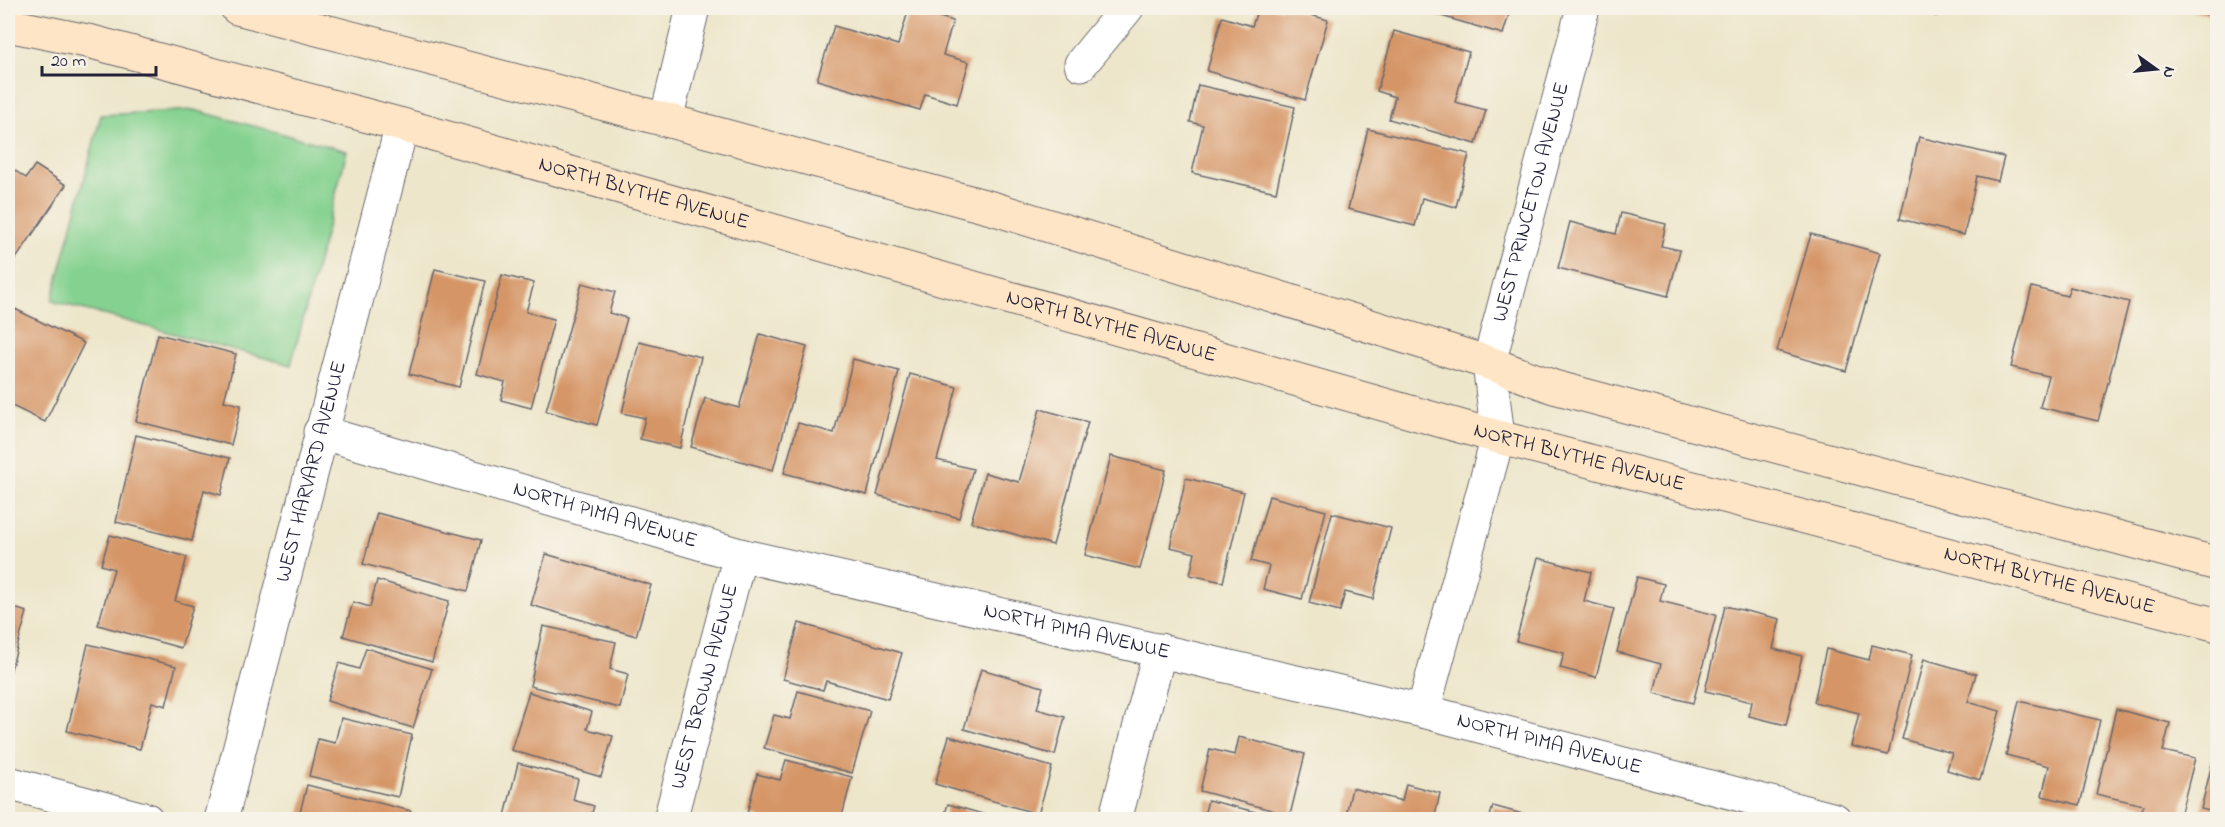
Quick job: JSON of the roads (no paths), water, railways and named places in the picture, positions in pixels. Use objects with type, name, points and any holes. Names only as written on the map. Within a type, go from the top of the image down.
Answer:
[{"type":"street","points":[[237,8],[995,209],[1489,363],[1554,387],[2217,564]]},
{"type":"street","points":[[666,120],[693,8]]},
{"type":"street","points":[[1081,64],[1126,8]]},
{"type":"street","name":"WEST PRINCETON AVENUE","points":[[1498,437],[1489,363],[1583,8]]},
{"type":"street","name":"NORTH BLYTHE AVENUE","points":[[8,25],[92,42],[402,125],[1498,437],[2217,625]]},
{"type":"street","name":"WEST HARVARD AVENUE","points":[[221,819],[402,125]]},
{"type":"street","name":"NORTH PIMA AVENUE","points":[[321,432],[740,555],[1423,711],[1835,819]]},
{"type":"street","points":[[1423,711],[1498,437]]},
{"type":"street","name":"WEST BROWN AVENUE","points":[[670,819],[740,555]]},
{"type":"street","points":[[1115,819],[1160,650]]},
{"type":"street","points":[[8,783],[147,819]]}]
